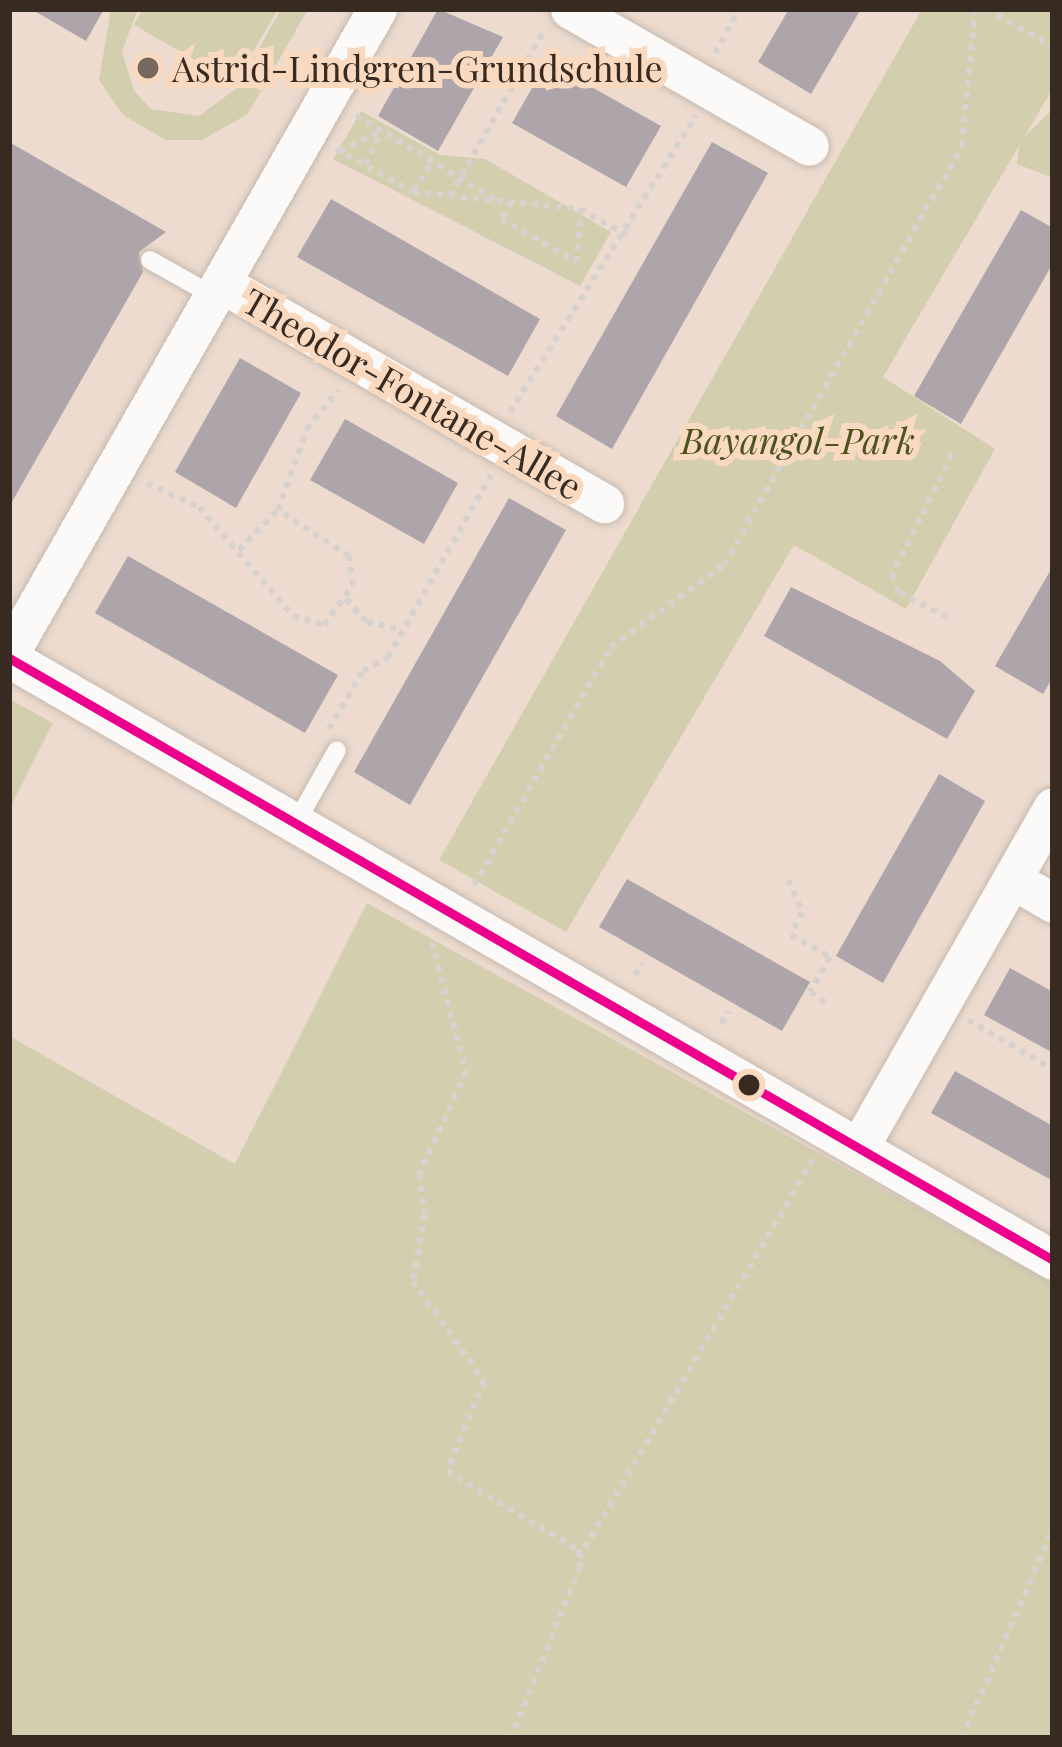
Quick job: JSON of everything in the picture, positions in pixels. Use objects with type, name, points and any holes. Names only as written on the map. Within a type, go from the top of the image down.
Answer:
[{"type":"street","name":"Theodor-Fontane-Allee","points":[[9,656],[377,9]]},
{"type":"street","points":[[570,9],[809,146]]},
{"type":"street","name":"Theodor-Fontane-Allee","points":[[218,290],[355,361],[604,503]]},
{"type":"street","points":[[9,656],[297,821],[459,894],[845,1138],[1053,1260]]},
{"type":"street","points":[[845,1138],[940,1005],[1053,807]]},
{"type":"street","points":[[1012,879],[1053,903]]},
{"type":"lane","points":[[150,260],[218,290]]},
{"type":"lane","points":[[297,821],[330,745]]},
{"type":"path","points":[[450,196],[556,9]]},
{"type":"path","points":[[330,745],[363,670],[403,631],[567,312],[590,300],[627,235],[705,86],[739,9]]},
{"type":"path","points":[[579,1558],[446,1471],[484,1381],[413,1281],[425,1214],[419,1174],[466,1072],[430,951],[459,894],[611,647],[735,545],[962,146],[975,9]]},
{"type":"path","points":[[987,9],[1053,47]]},
{"type":"path","points":[[347,110],[462,175],[493,200]]},
{"type":"path","points":[[340,151],[383,130]]},
{"type":"path","points":[[364,164],[383,130]]},
{"type":"path","points":[[328,144],[413,192],[580,208],[627,235]]},
{"type":"path","points":[[413,192],[434,159]]},
{"type":"path","points":[[511,202],[501,219],[577,262],[580,208]]},
{"type":"path","points":[[238,550],[278,510],[307,429],[355,361]]},
{"type":"path","points":[[952,454],[892,575],[899,593],[953,620]]},
{"type":"path","points":[[138,479],[199,507],[305,624],[324,625],[346,598],[353,570],[342,547],[278,510]]},
{"type":"path","points":[[346,598],[367,622],[403,631]]},
{"type":"path","points":[[788,880],[802,912],[791,935],[830,957],[810,992],[827,1004]]},
{"type":"path","points":[[635,975],[642,963]]},
{"type":"path","points":[[940,1005],[1053,1069]]},
{"type":"path","points":[[721,1023],[729,1011]]},
{"type":"path","points":[[512,1738],[579,1558],[845,1138]]},
{"type":"path","points":[[962,1738],[1053,1529]]},
{"type":"green space","points":[[111,9],[138,9],[122,51],[134,91],[151,109],[199,116],[237,88],[281,9],[308,9],[248,114],[202,140],[166,140],[123,115],[99,80]]},
{"type":"green space","points":[[143,9],[278,9],[235,83],[134,25]]},
{"type":"green space","name":"Bayangol-Park","points":[[922,9],[1053,9],[1053,88],[883,377],[995,449],[906,609],[794,545],[566,932],[439,860]]},
{"type":"green space","points":[[1053,109],[1053,178],[1017,164],[1020,141]]},
{"type":"green space","points":[[361,111],[440,155],[485,159],[611,232],[580,286],[333,159]]},
{"type":"green space","points":[[9,699],[53,723],[9,810]]},
{"type":"green space","points":[[367,903],[1053,1283],[1053,1738],[9,1738],[9,1036],[235,1164]]},
{"type":"building","points":[[31,9],[104,9],[86,41]]},
{"type":"building","points":[[438,9],[503,37],[438,151],[378,116]]},
{"type":"building","points":[[789,9],[861,9],[811,94],[758,62]]},
{"type":"building","points":[[547,62],[661,126],[626,187],[512,123]]},
{"type":"building","points":[[9,142],[166,232],[139,252],[143,272],[9,507]]},
{"type":"building","points":[[712,142],[768,173],[612,449],[556,416]]},
{"type":"building","points":[[331,199],[540,319],[508,376],[297,257]]},
{"type":"building","points":[[1021,210],[1053,228],[1053,263],[961,424],[914,396]]},
{"type":"building","points":[[240,358],[301,393],[236,508],[175,472]]},
{"type":"building","points":[[345,419],[458,483],[424,544],[310,480]]},
{"type":"building","points":[[509,498],[566,530],[410,805],[354,772]]},
{"type":"building","points":[[128,556],[338,675],[305,733],[95,613]]},
{"type":"building","points":[[1053,566],[1053,677],[1043,694],[995,666]]},
{"type":"building","points":[[791,587],[940,661],[975,691],[947,739],[764,636]]},
{"type":"building","points":[[939,774],[985,801],[883,983],[836,956]]},
{"type":"building","points":[[627,879],[810,982],[782,1031],[599,927]]},
{"type":"building","points":[[1010,968],[1053,992],[1053,1053],[984,1015]]},
{"type":"building","points":[[955,1071],[1053,1126],[1053,1181],[931,1113]]},
{"type":"transit line","points":[[9,658],[1053,1260]]},
{"type":"place","name":"Astrid-Lindgren-Grundschule","points":[[148,68]]}]
